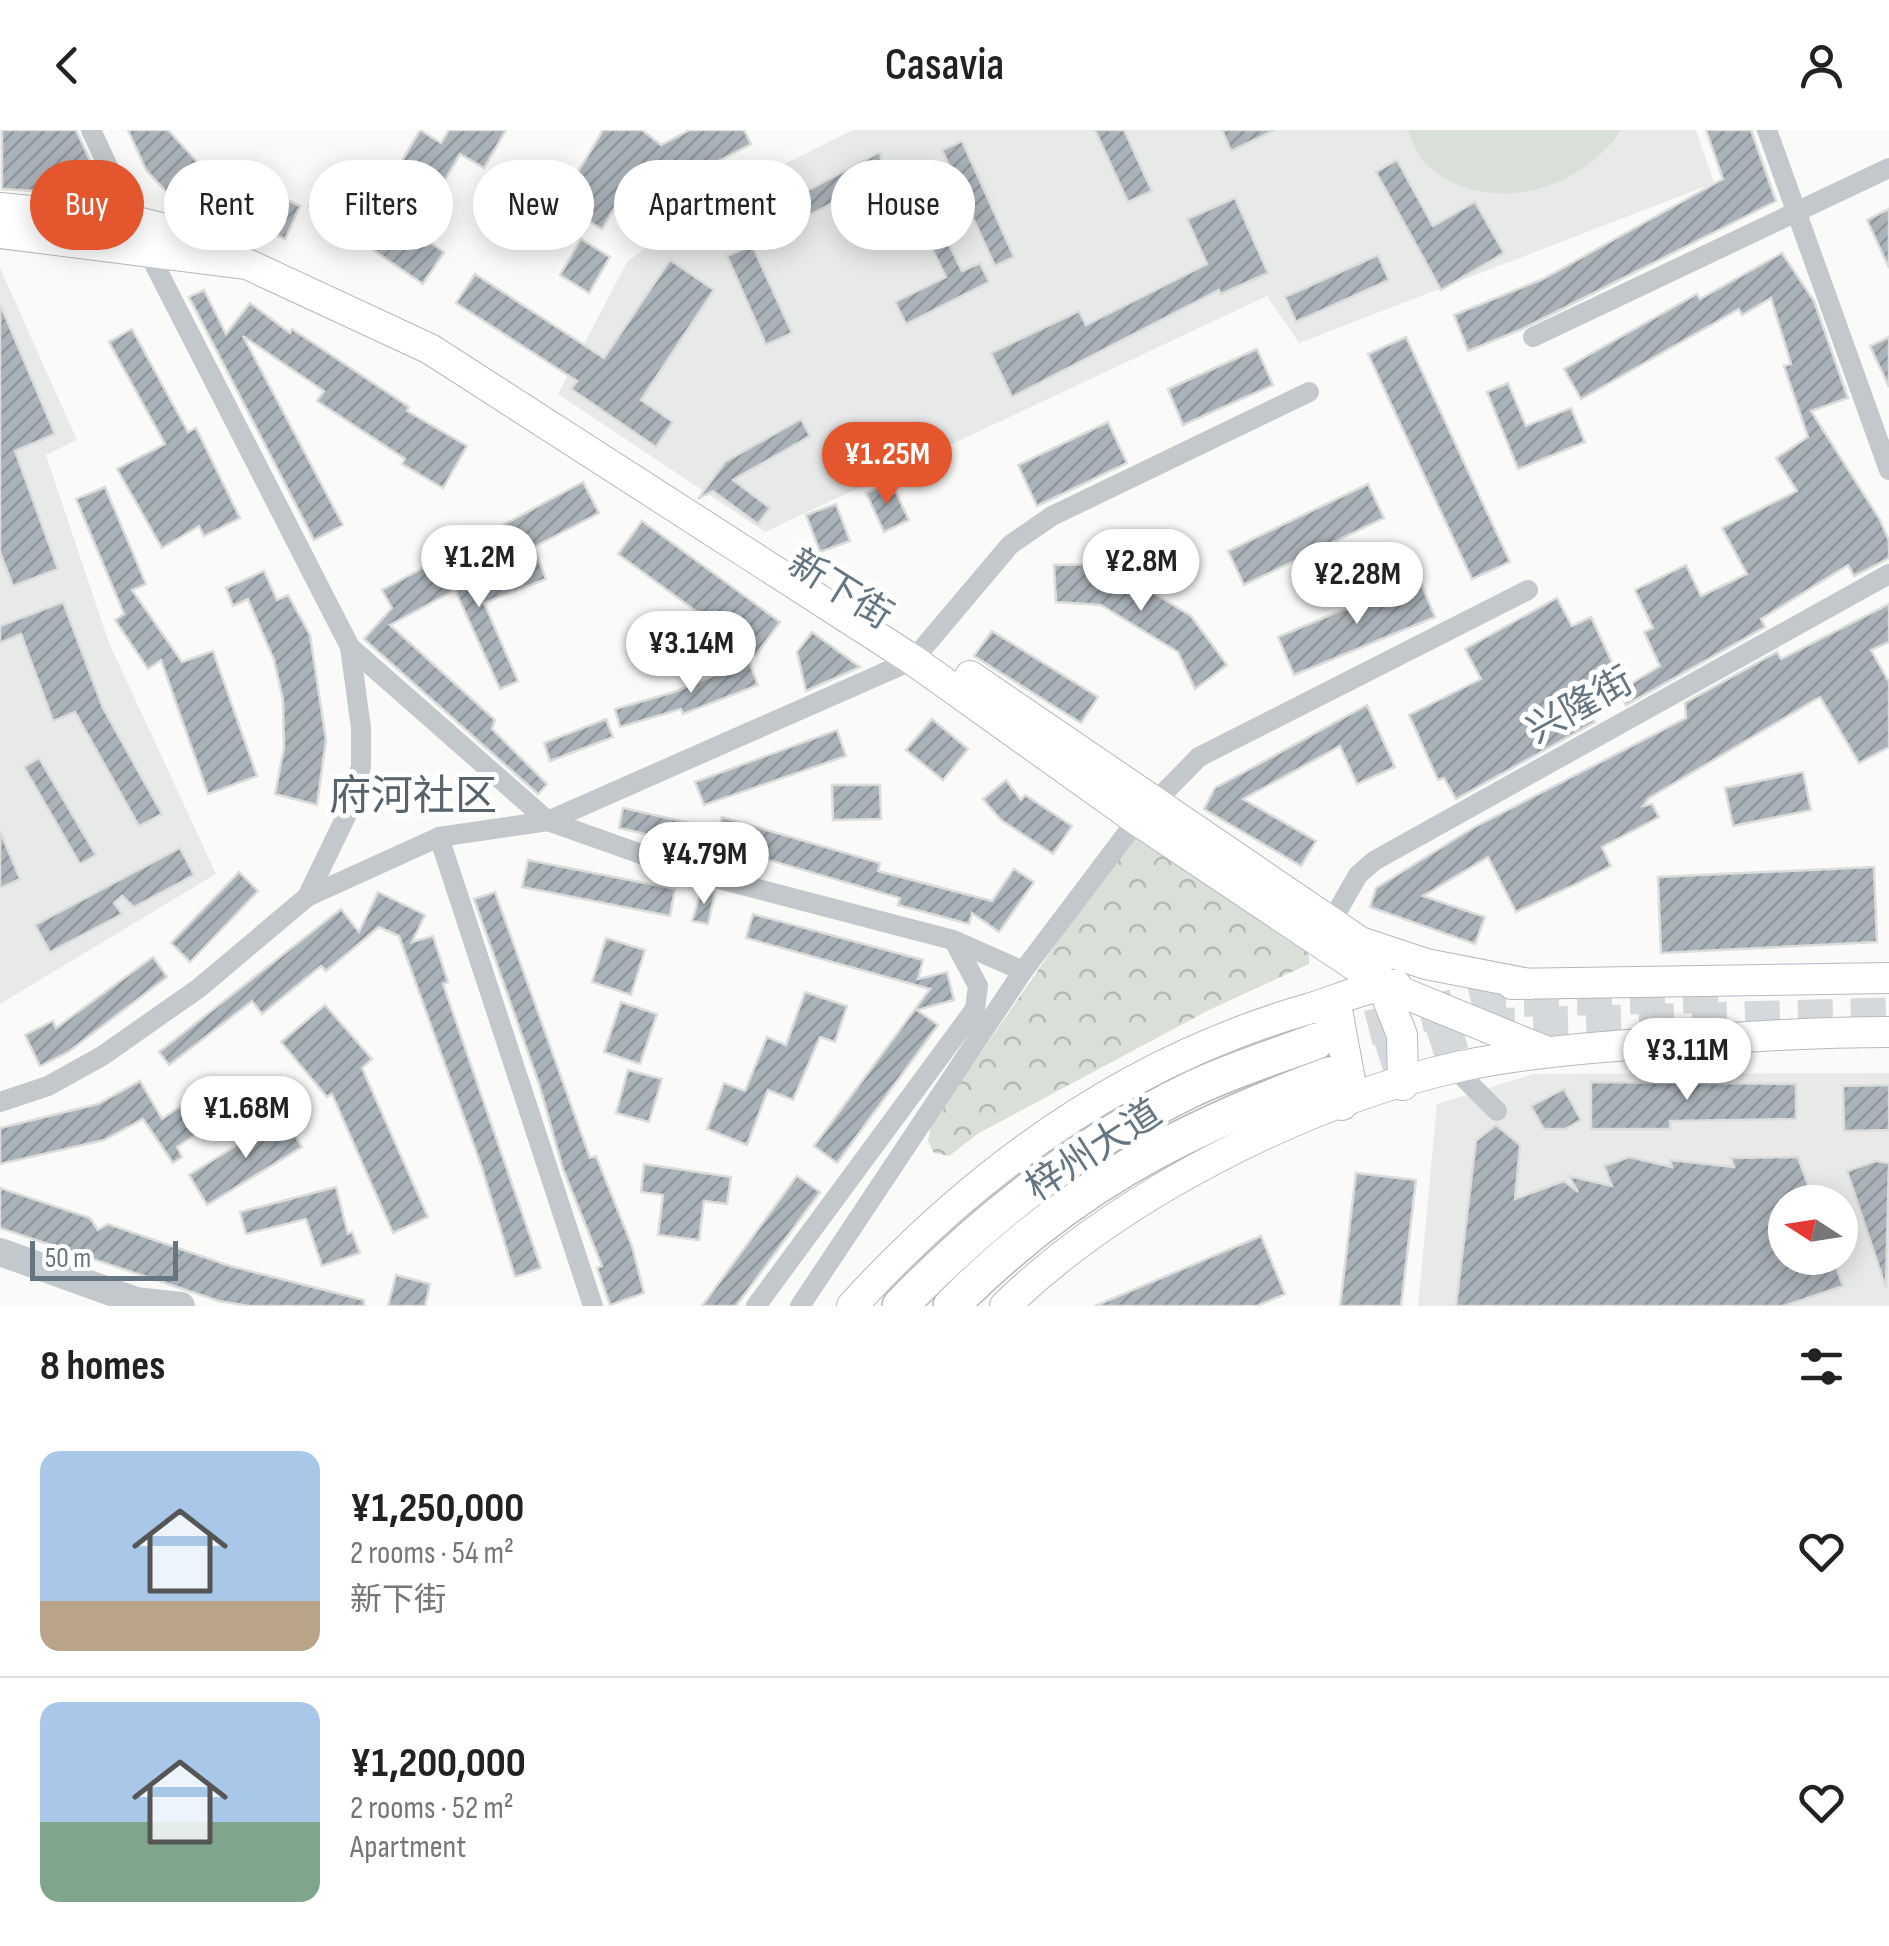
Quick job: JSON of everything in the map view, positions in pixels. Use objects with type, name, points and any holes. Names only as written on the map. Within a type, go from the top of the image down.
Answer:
[{"type":"highway","name":"梓州大道","points":[[900,1306],[994,1218],[1070,1161],[1316,1024]]},
{"type":"highway","name":"梓州大道","points":[[951,1306],[1081,1194],[1166,1142],[1335,1090]]},
{"type":"main road","points":[[0,208],[30,214]]},
{"type":"main road","points":[[0,232],[30,232]]},
{"type":"main road","name":"新下街","points":[[144,235],[255,250],[439,336],[920,653],[1384,985],[1545,1051]]},
{"type":"main road","name":"新下街","points":[[1145,811],[1360,942],[1426,964],[1529,984]]},
{"type":"main road","points":[[1360,942],[1384,985],[1402,1035],[1403,1085]]},
{"type":"main road","points":[[1316,1024],[1384,985],[1889,978]]},
{"type":"main road","points":[[852,1306],[936,1220],[1010,1158],[1124,1083],[1212,1042],[1316,1024],[1338,1015],[1350,1080],[1113,1216],[1044,1268],[1005,1306]]},
{"type":"main road","points":[[1335,1090],[1403,1085],[1454,1068],[1545,1051],[1816,1032],[1889,1032]]},
{"type":"street","points":[[92,130],[106,160]]},
{"type":"street","points":[[1767,130],[1889,470]]},
{"type":"street","points":[[1533,337],[1889,168]]},
{"type":"street","points":[[144,244],[350,647],[362,766],[351,806],[307,897]]},
{"type":"street","points":[[0,1102],[48,1086],[102,1056],[198,988],[307,897],[440,837],[548,821],[920,653],[1010,545],[1052,516],[1309,392]]},
{"type":"street","name":"兴隆街","points":[[1330,924],[1358,876],[1374,860],[1889,574]]},
{"type":"street","points":[[800,1306],[1024,971],[1145,811],[1198,757],[1528,590]]},
{"type":"street","points":[[350,647],[548,821],[689,871],[953,940],[1024,971]]},
{"type":"street","points":[[440,837],[594,1306]]},
{"type":"street","points":[[756,1306],[975,1009],[978,986],[953,940]]},
{"type":"street","points":[[1454,1068],[1497,1111]]},
{"type":"street","points":[[0,1252],[142,1304],[181,1306]]},
{"type":"shaded area","points":[[853,130],[1696,130],[1714,183],[1299,343],[1267,296],[765,532],[558,394],[627,262],[643,250],[811,250],[811,160],[793,160]]},
{"type":"shaded area","points":[[0,268],[77,440],[46,455],[109,643],[216,874],[0,1004]]},
{"type":"shaded area","points":[[1889,1073],[1889,1306],[1418,1306],[1437,1104],[1533,1074]]},
{"type":"green space","points":[[1407,130],[1621,130],[1604,151],[1559,182],[1506,193],[1454,183],[1431,169]]},
{"type":"green space","points":[[1135,830],[1309,951],[1309,964],[1209,1010],[979,1133],[949,1156],[934,1153],[928,1141],[931,1125]]},
{"type":"building","points":[[2,130],[76,130],[90,160],[30,160],[30,191],[2,189]]},
{"type":"building","points":[[128,130],[168,130],[195,160],[164,160],[164,189],[142,160]]},
{"type":"building","points":[[420,130],[441,143],[449,130],[506,130],[489,160],[473,162],[460,154],[453,166],[453,160],[402,160]]},
{"type":"building","points":[[603,130],[642,130],[661,145],[690,130],[744,130],[751,144],[720,160],[614,160],[614,208],[602,229],[594,224],[594,160],[585,160]]},
{"type":"building","points":[[1095,130],[1124,130],[1152,191],[1128,202]]},
{"type":"building","points":[[1222,130],[1275,130],[1231,151]]},
{"type":"building","points":[[1706,130],[1751,130],[1776,201],[1522,329],[1468,351],[1454,315],[1543,279],[1723,179]]},
{"type":"building","points":[[962,141],[971,160],[947,160],[942,150]]},
{"type":"building","points":[[880,152],[881,160],[865,160]]},
{"type":"building","points":[[1397,160],[1433,226],[1475,202],[1504,253],[1441,290],[1376,172]]},
{"type":"building","points":[[975,170],[1014,257],[995,266],[975,222]]},
{"type":"building","points":[[831,178],[831,204],[811,214],[811,189]]},
{"type":"building","points":[[1235,198],[1268,273],[1221,294],[1219,290],[1012,397],[991,353],[1079,311],[1086,325],[1207,264],[1187,219]]},
{"type":"building","points":[[289,201],[300,206],[289,230]]},
{"type":"building","points":[[1889,209],[1889,268],[1867,220]]},
{"type":"building","points":[[594,247],[610,257],[589,293],[560,275],[575,250]]},
{"type":"building","points":[[373,250],[444,252],[423,284]]},
{"type":"building","points":[[754,250],[792,333],[766,345],[727,256]]},
{"type":"building","points":[[933,250],[952,250],[962,271],[980,263],[989,282],[906,324],[895,302],[946,277]]},
{"type":"building","points":[[1782,253],[1814,301],[1848,398],[1811,411],[1880,520],[1889,541],[1889,558],[1854,576],[1848,565],[1761,619],[1765,627],[1626,705],[1619,692],[1586,707],[1595,722],[1456,799],[1444,778],[1438,780],[1409,715],[1481,679],[1465,649],[1557,598],[1572,626],[1591,617],[1624,688],[1660,666],[1644,632],[1653,628],[1635,590],[1686,565],[1701,596],[1747,574],[1722,528],[1797,491],[1776,458],[1808,437],[1784,366],[1791,364],[1771,298],[1742,315],[1739,309],[1581,399],[1564,369],[1697,294],[1700,299]]},
{"type":"building","points":[[1378,255],[1389,280],[1296,322],[1285,297]]},
{"type":"building","points":[[670,260],[714,290],[641,400],[673,422],[656,447],[571,389],[577,381],[456,303],[475,274],[604,358]]},
{"type":"building","points":[[204,290],[226,334],[250,303],[290,333],[292,329],[409,407],[407,411],[467,446],[443,488],[402,464],[405,459],[317,401],[324,391],[243,336],[343,525],[314,540],[189,297]]},
{"type":"building","points":[[0,304],[55,434],[15,451],[58,569],[13,586],[0,552]]},
{"type":"building","points":[[132,329],[188,432],[196,428],[240,518],[204,536],[199,526],[162,548],[117,469],[165,444],[109,342]]},
{"type":"building","points":[[1406,337],[1510,562],[1472,579],[1368,354]]},
{"type":"building","points":[[1889,337],[1889,387],[1870,346]]},
{"type":"building","points":[[1257,349],[1273,385],[1183,425],[1168,389]]},
{"type":"building","points":[[1508,383],[1526,426],[1571,408],[1585,442],[1518,469],[1487,392]]},
{"type":"building","points":[[801,419],[810,436],[733,480],[770,508],[758,524],[713,491],[698,499],[725,462]]},
{"type":"building","points":[[1108,422],[1127,463],[1037,506],[1018,465]]},
{"type":"building","points":[[583,482],[599,513],[534,547],[546,579],[484,603],[518,681],[500,689],[455,590],[390,625],[495,720],[492,729],[547,784],[538,794],[364,639],[392,608],[382,590]]},
{"type":"building","points":[[891,482],[909,520],[884,532],[866,493]]},
{"type":"building","points":[[1368,484],[1384,518],[1244,585],[1228,551]]},
{"type":"building","points":[[105,487],[146,584],[132,590],[182,662],[213,651],[257,776],[208,794],[161,660],[148,669],[115,620],[124,614],[76,499]]},
{"type":"building","points":[[836,504],[850,541],[820,552],[806,515]]},
{"type":"building","points":[[642,521],[780,622],[756,655],[618,554]]},
{"type":"building","points":[[1106,564],[1191,616],[1227,665],[1195,689],[1178,652],[1101,605],[1056,602],[1054,565]]},
{"type":"building","points":[[264,571],[277,600],[288,595],[310,635],[326,740],[317,805],[275,794],[284,748],[283,700],[274,660],[248,599],[233,606],[226,588]]},
{"type":"building","points":[[1419,578],[1435,617],[1294,675],[1278,637]]},
{"type":"building","points":[[63,602],[103,708],[162,814],[139,826],[75,712],[53,721],[21,634],[0,643],[0,626]]},
{"type":"building","points":[[1889,604],[1889,642],[1871,650],[1889,682],[1889,747],[1859,763],[1820,697],[1649,798],[1643,806],[1652,804],[1659,817],[1602,847],[1611,866],[1574,885],[1516,912],[1488,857],[1423,896],[1485,917],[1475,944],[1370,907],[1376,888],[1473,828],[1686,718],[1685,703],[1777,652],[1781,659]]},
{"type":"building","points":[[992,631],[1098,697],[1081,723],[974,656]]},
{"type":"building","points":[[812,632],[860,667],[806,691],[797,652]]},
{"type":"building","points":[[749,661],[758,685],[683,714],[681,709],[620,727],[615,709],[674,692]]},
{"type":"building","points":[[1367,705],[1395,767],[1357,784],[1340,746],[1243,799],[1316,841],[1301,866],[1204,809],[1215,788]]},
{"type":"building","points":[[606,719],[613,737],[550,761],[544,743]]},
{"type":"building","points":[[932,719],[968,749],[943,780],[906,750]]},
{"type":"building","points":[[837,730],[846,756],[704,805],[695,782]]},
{"type":"building","points":[[39,758],[96,855],[80,864],[24,767]]},
{"type":"building","points":[[1803,772],[1811,810],[1733,826],[1725,788]]},
{"type":"building","points":[[1006,780],[1021,800],[1025,795],[1072,826],[1053,854],[1001,820],[983,799]]},
{"type":"building","points":[[832,785],[880,785],[881,819],[833,820]]},
{"type":"building","points":[[623,808],[690,823],[685,843],[619,828]]},
{"type":"building","points":[[722,817],[880,863],[878,871],[992,901],[1014,869],[1034,882],[999,932],[972,913],[969,924],[898,905],[900,898],[714,844]]},
{"type":"building","points":[[0,831],[20,879],[0,888]]},
{"type":"building","points":[[180,848],[194,875],[134,907],[122,896],[114,903],[122,914],[50,952],[35,925]]},
{"type":"building","points":[[528,860],[675,889],[670,916],[522,887]]},
{"type":"building","points":[[1874,867],[1877,942],[1661,953],[1658,877]]},
{"type":"building","points":[[239,872],[258,891],[190,962],[171,943]]},
{"type":"building","points":[[702,889],[715,892],[708,924],[692,921]]},
{"type":"building","points":[[378,892],[425,915],[412,942],[433,936],[448,982],[443,984],[541,1268],[515,1277],[481,1165],[399,936],[379,927],[326,971],[321,966],[262,1014],[252,1001],[169,1065],[159,1052],[341,909],[359,932]]},
{"type":"building","points":[[495,892],[590,1158],[596,1156],[632,1246],[644,1293],[610,1305],[597,1268],[602,1266],[563,1169],[539,1084],[474,899]]},
{"type":"building","points":[[753,914],[923,960],[918,979],[947,972],[954,1000],[917,1010],[938,1025],[837,1163],[814,1146],[930,989],[746,938]]},
{"type":"building","points":[[606,938],[645,950],[631,995],[592,982]]},
{"type":"building","points":[[153,957],[167,977],[68,1052],[40,1066],[25,1035],[53,1021],[56,1028]]},
{"type":"building","points":[[805,992],[847,1006],[835,1042],[820,1037],[793,1100],[768,1090],[747,1145],[707,1129],[724,1083],[745,1091],[767,1037],[786,1045]]},
{"type":"building","points":[[621,1002],[657,1014],[640,1064],[604,1052]]},
{"type":"building","points":[[325,1005],[372,1059],[362,1068],[428,1217],[393,1233],[332,1094],[327,1097],[281,1042]]},
{"type":"building","points":[[628,1070],[662,1079],[649,1122],[616,1113]]},
{"type":"building","points":[[140,1081],[162,1119],[184,1104],[202,1130],[177,1147],[182,1157],[173,1163],[143,1119],[104,1140],[0,1164],[0,1128],[98,1104]]},
{"type":"building","points":[[1591,1082],[1796,1084],[1796,1119],[1670,1121],[1670,1129],[1591,1129]]},
{"type":"building","points":[[1889,1085],[1889,1130],[1844,1131],[1843,1086]]},
{"type":"building","points":[[1564,1089],[1581,1120],[1565,1129],[1544,1129],[1531,1106]]},
{"type":"building","points":[[284,1116],[302,1147],[207,1205],[189,1175]]},
{"type":"building","points":[[1496,1125],[1520,1145],[1515,1199],[1564,1181],[1578,1192],[1569,1176],[1612,1186],[1604,1166],[1629,1157],[1672,1167],[1670,1160],[1734,1167],[1731,1158],[1798,1157],[1808,1185],[1768,1185],[1768,1275],[1839,1275],[1843,1286],[1784,1306],[1456,1306],[1476,1141]]},
{"type":"building","points":[[1876,1161],[1889,1163],[1886,1288],[1858,1204],[1858,1185],[1852,1185],[1847,1171]]},
{"type":"building","points":[[644,1164],[731,1177],[727,1204],[704,1201],[699,1240],[658,1235],[663,1195],[641,1192]]},
{"type":"building","points":[[1356,1173],[1416,1180],[1401,1306],[1340,1306]]},
{"type":"building","points":[[797,1176],[820,1192],[736,1306],[702,1306]]},
{"type":"building","points":[[336,1187],[348,1234],[352,1232],[360,1253],[322,1266],[306,1219],[246,1234],[240,1212]]},
{"type":"building","points":[[0,1188],[90,1218],[98,1230],[108,1224],[230,1266],[364,1300],[364,1306],[249,1306],[219,1301],[0,1228]]},
{"type":"building","points":[[1261,1236],[1285,1294],[1257,1306],[1095,1306]]},
{"type":"building","points":[[396,1275],[430,1284],[425,1306],[388,1306]]},
{"type":"tunnel","points":[[1317,1041],[1480,1000],[1733,995]]},
{"type":"tunnel","points":[[1329,1075],[1477,1026],[1889,1015]]},
{"type":"district","name":"府河社区","points":[[413,797]]}]
